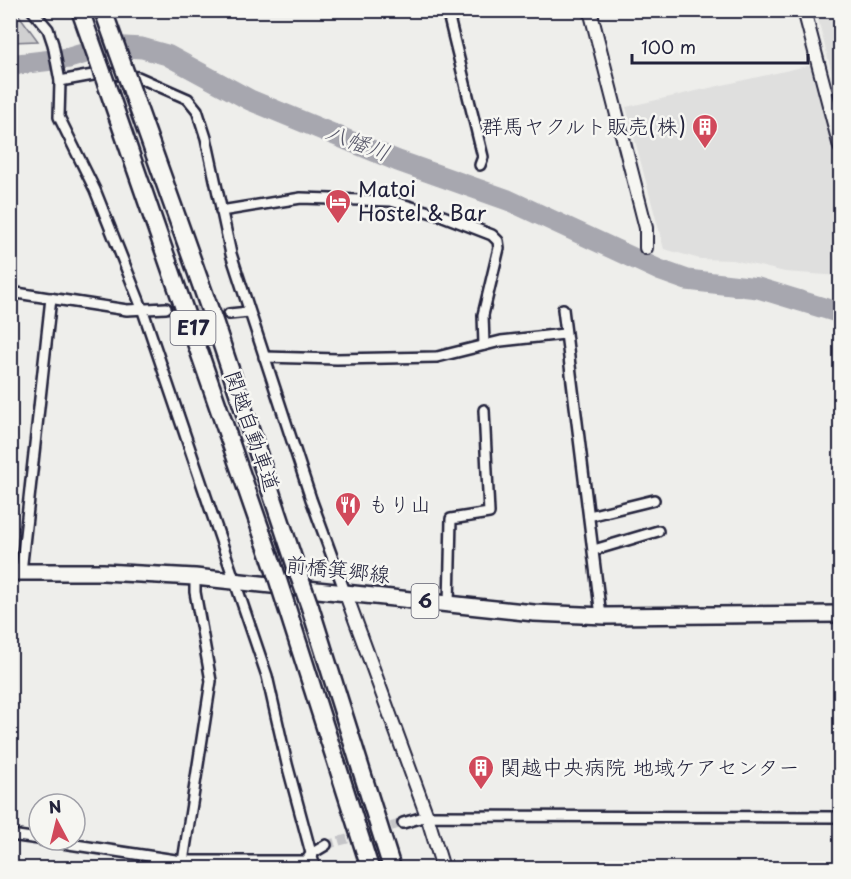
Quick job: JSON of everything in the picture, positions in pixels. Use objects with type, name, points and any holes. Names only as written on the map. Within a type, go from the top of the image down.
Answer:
[{"type":"highway","name":"関越自動車道","points":[[80,10],[275,571],[370,868]]},
{"type":"highway","name":"関越自動車道","points":[[103,10],[219,335],[310,607],[392,868]]},
{"type":"main road","name":"前橋箕郷線","points":[[16,572],[103,572],[195,577],[534,613],[601,616],[840,614]]},
{"type":"street","points":[[32,10],[48,29],[54,48],[59,77],[59,117],[95,190],[142,308],[232,580],[272,688],[286,764],[315,868]]},
{"type":"street","points":[[447,10],[483,157],[480,165]]},
{"type":"street","points":[[590,10],[646,228],[646,248]]},
{"type":"street","points":[[804,10],[840,147]]},
{"type":"street","points":[[59,77],[119,73],[150,81],[191,102],[204,130],[221,211],[249,312],[345,592],[427,816],[443,868]]},
{"type":"street","points":[[221,211],[301,198],[391,201],[443,216],[492,235],[498,241],[499,249],[483,315],[484,345]]},
{"type":"street","points":[[10,292],[127,310],[166,308]]},
{"type":"street","points":[[16,572],[51,298]]},
{"type":"street","points":[[563,309],[564,334],[590,516],[601,616]]},
{"type":"street","points":[[229,314],[249,312]]},
{"type":"street","points":[[264,357],[337,359],[427,357],[453,354],[484,345],[564,334]]},
{"type":"street","points":[[449,604],[451,519],[489,513],[484,410]]},
{"type":"street","points":[[590,516],[654,500]]},
{"type":"street","points":[[594,550],[658,531]]},
{"type":"street","points":[[182,865],[211,681],[195,592],[195,577]]},
{"type":"street","points":[[403,823],[427,816],[840,817]]},
{"type":"street","points":[[10,835],[27,838]]},
{"type":"street","points":[[87,848],[182,865],[306,861],[311,854],[326,844]]},
{"type":"shaded area","points":[[16,11],[38,41],[11,42],[11,12]]},
{"type":"shaded area","points":[[816,11],[840,11],[840,105]]},
{"type":"shaded area","name":"群馬ヤクルト販売(株)","points":[[811,65],[840,175],[840,276],[785,272],[733,260],[700,259],[664,249],[626,107]]},
{"type":"waterway","name":"八幡川","points":[[10,65],[69,58],[109,46],[142,48],[167,55],[250,100],[398,161],[508,200],[659,270],[687,280],[758,288],[840,313]]},
{"type":"tunnel","points":[[166,308],[229,314]]},
{"type":"tunnel","points":[[326,845],[403,823]]},
{"type":"place","name":"群馬ヤクルト販売(株)","points":[[705,150]]},
{"type":"place","name":"Matoi Hostel & Bar","points":[[338,225]]},
{"type":"place","name":"もり山","points":[[348,528]]},
{"type":"place","name":"関越中央病院 地域ケアセンター","points":[[481,791]]}]
